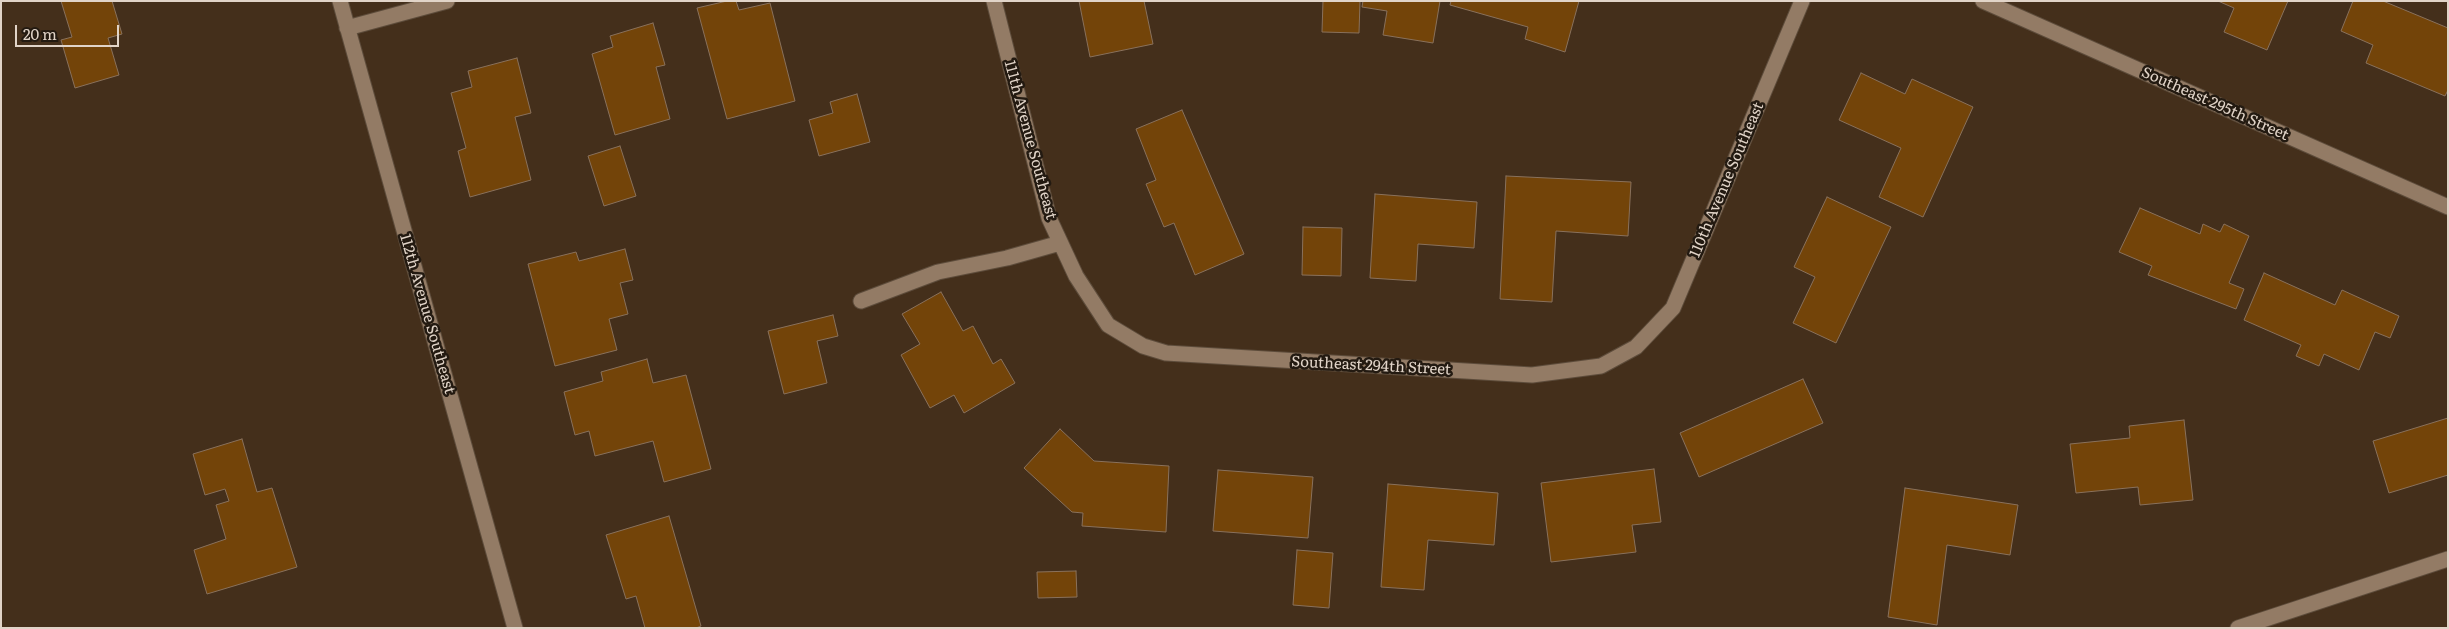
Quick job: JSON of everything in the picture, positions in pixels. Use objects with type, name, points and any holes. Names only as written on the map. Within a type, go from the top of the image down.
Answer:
[{"type":"street","name":"112th Avenue Southeast","points":[[340,1],[515,628]]},
{"type":"street","points":[[347,28],[447,1]]},
{"type":"street","name":"111th Avenue Southeast","points":[[994,1],[1049,218],[1076,276],[1108,325]]},
{"type":"street","name":"110th Avenue Southeast","points":[[1636,347],[1673,308],[1802,1]]},
{"type":"street","name":"Southeast 295th Street","points":[[1983,1],[2448,207]]},
{"type":"street","points":[[861,300],[938,272],[1008,258],[1060,243]]},
{"type":"street","name":"Southeast 294th Street","points":[[1108,325],[1142,346],[1166,353],[1532,375],[1601,366],[1636,347]]},
{"type":"street","points":[[2238,628],[2448,558]]},
{"type":"building","points":[[61,1],[112,1],[122,34],[108,38],[119,75],[75,88],[61,40],[72,37]]},
{"type":"building","points":[[727,1],[736,1],[739,10],[770,3],[795,101],[727,119],[697,8]]},
{"type":"building","points":[[1079,1],[1144,1],[1153,44],[1090,57]]},
{"type":"building","points":[[1323,1],[1360,1],[1359,33],[1322,32]]},
{"type":"building","points":[[1363,1],[1440,1],[1433,43],[1383,35],[1387,11],[1362,7]]},
{"type":"building","points":[[1451,1],[1579,1],[1565,52],[1525,39],[1528,27],[1450,5]]},
{"type":"building","points":[[2218,1],[2288,1],[2267,50],[2224,32],[2234,8]]},
{"type":"building","points":[[2353,1],[2383,1],[2448,28],[2448,90],[2445,96],[2366,63],[2373,45],[2341,31]]},
{"type":"building","points":[[653,23],[665,65],[656,67],[670,119],[615,135],[592,54],[613,47],[610,36]]},
{"type":"building","points":[[517,58],[531,113],[515,117],[531,180],[470,197],[458,151],[466,148],[451,93],[472,87],[468,71]]},
{"type":"building","points":[[1861,73],[1905,94],[1912,79],[1973,107],[1923,217],[1879,197],[1901,148],[1839,120]]},
{"type":"building","points":[[857,94],[870,142],[819,156],[809,120],[833,113],[830,102]]},
{"type":"building","points":[[1182,110],[1244,254],[1195,275],[1174,223],[1164,227],[1146,184],[1156,180],[1136,129]]},
{"type":"building","points":[[620,146],[636,196],[604,206],[588,156]]},
{"type":"building","points":[[1506,176],[1631,182],[1628,236],[1556,231],[1552,302],[1500,299]]},
{"type":"building","points":[[1375,194],[1477,202],[1474,248],[1418,244],[1416,281],[1370,278]]},
{"type":"building","points":[[1827,197],[1891,227],[1836,343],[1793,323],[1815,277],[1794,267]]},
{"type":"building","points":[[2140,208],[2200,234],[2203,224],[2220,232],[2224,224],[2249,236],[2229,283],[2244,289],[2236,309],[2148,275],[2152,266],[2119,252]]},
{"type":"building","points":[[1303,227],[1342,228],[1341,276],[1302,275]]},
{"type":"building","points":[[625,249],[633,280],[620,283],[628,314],[609,319],[617,350],[555,366],[528,264],[576,252],[579,261]]},
{"type":"building","points":[[2264,273],[2335,305],[2342,290],[2399,316],[2390,338],[2375,332],[2359,370],[2324,354],[2319,366],[2296,356],[2301,345],[2244,320]]},
{"type":"building","points":[[941,292],[963,331],[973,326],[993,364],[1001,359],[1015,383],[964,413],[954,395],[930,408],[901,355],[920,344],[902,314]]},
{"type":"building","points":[[833,315],[838,336],[817,341],[827,383],[784,394],[768,331]]},
{"type":"building","points":[[647,359],[653,383],[686,375],[711,469],[664,482],[653,441],[595,456],[589,431],[575,435],[564,392],[603,381],[601,372]]},
{"type":"building","points":[[1803,379],[1823,423],[1699,477],[1680,433]]},
{"type":"building","points":[[2448,418],[2448,475],[2389,493],[2373,441]]},
{"type":"building","points":[[2184,420],[2193,500],[2140,505],[2138,487],[2076,493],[2070,444],[2130,438],[2129,426]]},
{"type":"building","points":[[1060,429],[1094,461],[1169,466],[1166,532],[1082,526],[1083,513],[1072,512],[1024,468]]},
{"type":"building","points":[[242,439],[257,492],[272,488],[297,567],[207,594],[194,550],[226,539],[216,505],[229,501],[225,489],[205,495],[193,454]]},
{"type":"building","points":[[1654,469],[1661,522],[1632,525],[1636,552],[1551,562],[1541,483]]},
{"type":"building","points":[[1218,470],[1313,477],[1308,538],[1213,531]]},
{"type":"building","points":[[1388,484],[1498,493],[1494,545],[1428,540],[1424,590],[1381,587]]},
{"type":"building","points":[[1905,488],[2018,505],[2010,555],[1947,545],[1937,625],[1888,617]]},
{"type":"building","points":[[669,516],[701,626],[696,628],[645,628],[636,596],[626,599],[606,535]]},
{"type":"building","points":[[1297,550],[1333,553],[1329,608],[1293,605]]},
{"type":"building","points":[[1076,571],[1077,597],[1038,598],[1037,572]]}]
